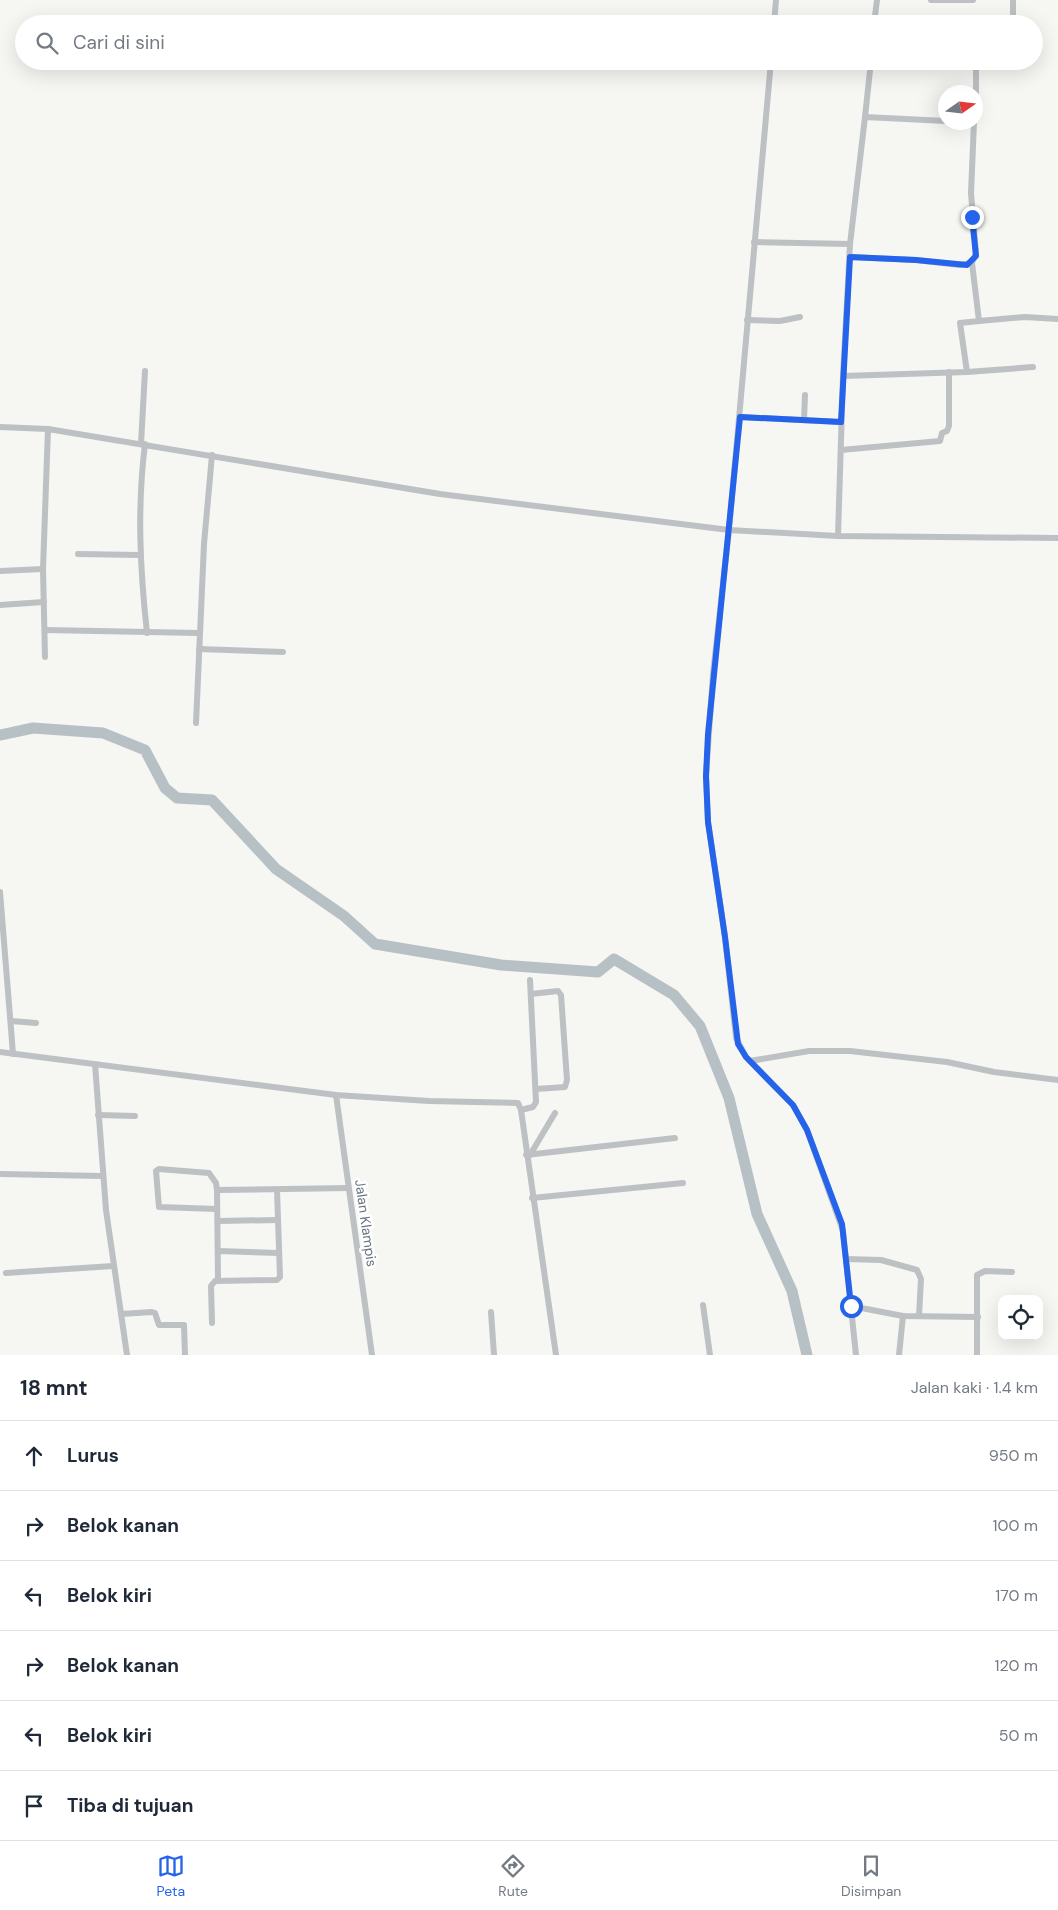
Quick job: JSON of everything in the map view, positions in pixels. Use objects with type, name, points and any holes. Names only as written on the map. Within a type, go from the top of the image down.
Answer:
[{"type":"street","points":[[775,15],[776,0]]},
{"type":"street","points":[[875,15],[877,0]]},
{"type":"street","points":[[931,0],[973,0]]},
{"type":"street","points":[[1013,0],[1013,15]]},
{"type":"street","points":[[769,70],[740,417],[713,674],[707,760],[707,805],[711,849],[725,937],[736,1038],[741,1051],[793,1105],[807,1130],[842,1224],[856,1355]]},
{"type":"street","points":[[838,536],[841,422],[850,244],[870,70]]},
{"type":"street","points":[[976,70],[976,85]]},
{"type":"street","points":[[865,117],[938,121]]},
{"type":"street","points":[[974,130],[971,193],[976,253],[972,263],[979,321]]},
{"type":"street","points":[[754,242],[850,244]]},
{"type":"street","points":[[850,257],[916,260],[959,265],[972,263]]},
{"type":"street","points":[[747,320],[780,321],[800,317]]},
{"type":"street","points":[[967,372],[960,323],[1025,317],[1058,319]]},
{"type":"street","points":[[843,376],[967,372],[1033,367]]},
{"type":"street","points":[[145,371],[139,555],[147,632]]},
{"type":"street","points":[[841,450],[940,440],[942,432],[950,426],[949,372]]},
{"type":"street","points":[[804,395],[804,420]]},
{"type":"street","points":[[740,417],[841,422]]},
{"type":"street","points":[[0,426],[48,429],[440,494],[729,530],[838,536],[1058,538]]},
{"type":"street","points":[[45,657],[43,569],[48,429]]},
{"type":"street","points":[[196,722],[199,633],[212,455]]},
{"type":"street","points":[[78,554],[139,555]]},
{"type":"street","points":[[0,571],[43,569]]},
{"type":"street","points":[[0,605],[44,602]]},
{"type":"street","points":[[45,630],[199,633]]},
{"type":"street","points":[[199,649],[283,652]]},
{"type":"street","points":[[0,892],[12,1021],[13,1054]]},
{"type":"street","points":[[521,1110],[534,1106],[536,1089],[530,980]]},
{"type":"street","points":[[531,994],[558,991],[561,993],[567,1080],[565,1087],[536,1089]]},
{"type":"street","points":[[12,1021],[36,1023]]},
{"type":"street","points":[[750,1061],[802,1052],[850,1051],[947,1062],[994,1072],[1058,1080]]},
{"type":"street","points":[[0,1052],[336,1095],[441,1102],[515,1102],[521,1110],[532,1198],[556,1355]]},
{"type":"street","points":[[95,1064],[102,1176],[113,1266],[127,1355]]},
{"type":"street","name":"Jalan Klampis","points":[[336,1095],[372,1355]]},
{"type":"street","points":[[528,1155],[555,1113]]},
{"type":"street","points":[[98,1115],[135,1116]]},
{"type":"street","points":[[528,1155],[675,1138]]},
{"type":"street","points":[[217,1209],[159,1207],[155,1173],[159,1169],[208,1173],[216,1182],[218,1221],[218,1280]]},
{"type":"street","points":[[0,1174],[102,1176]]},
{"type":"street","points":[[532,1198],[683,1184]]},
{"type":"street","points":[[217,1190],[348,1188]]},
{"type":"street","points":[[212,1324],[213,1282],[218,1280],[279,1279],[277,1190]]},
{"type":"street","points":[[218,1221],[278,1220]]},
{"type":"street","points":[[218,1251],[278,1253]]},
{"type":"street","points":[[846,1259],[881,1260],[917,1270],[921,1279],[920,1316]]},
{"type":"street","points":[[6,1273],[113,1266]]},
{"type":"street","points":[[977,1355],[977,1275],[985,1271],[1012,1272]]},
{"type":"street","points":[[703,1305],[710,1355]]},
{"type":"street","points":[[851,1306],[903,1316],[978,1317]]},
{"type":"street","points":[[121,1314],[152,1312],[155,1313],[159,1326],[184,1325],[185,1355]]},
{"type":"street","points":[[491,1312],[494,1355]]},
{"type":"street","points":[[899,1355],[903,1316]]},
{"type":"waterway","points":[[0,735],[33,728],[103,733],[145,750],[165,788],[177,798],[212,800],[276,869],[344,916],[375,944],[501,965],[598,972],[614,959],[674,995],[700,1026],[729,1098],[757,1214],[792,1291],[807,1355]]},
{"type":"route","points":[[851,1306],[842,1224],[807,1130],[793,1105],[746,1057],[741,1051],[736,1038],[725,937],[711,849],[706,776],[708,734],[740,417],[841,422],[850,257],[916,260],[967,265],[972,263],[976,256],[972,217]]}]
